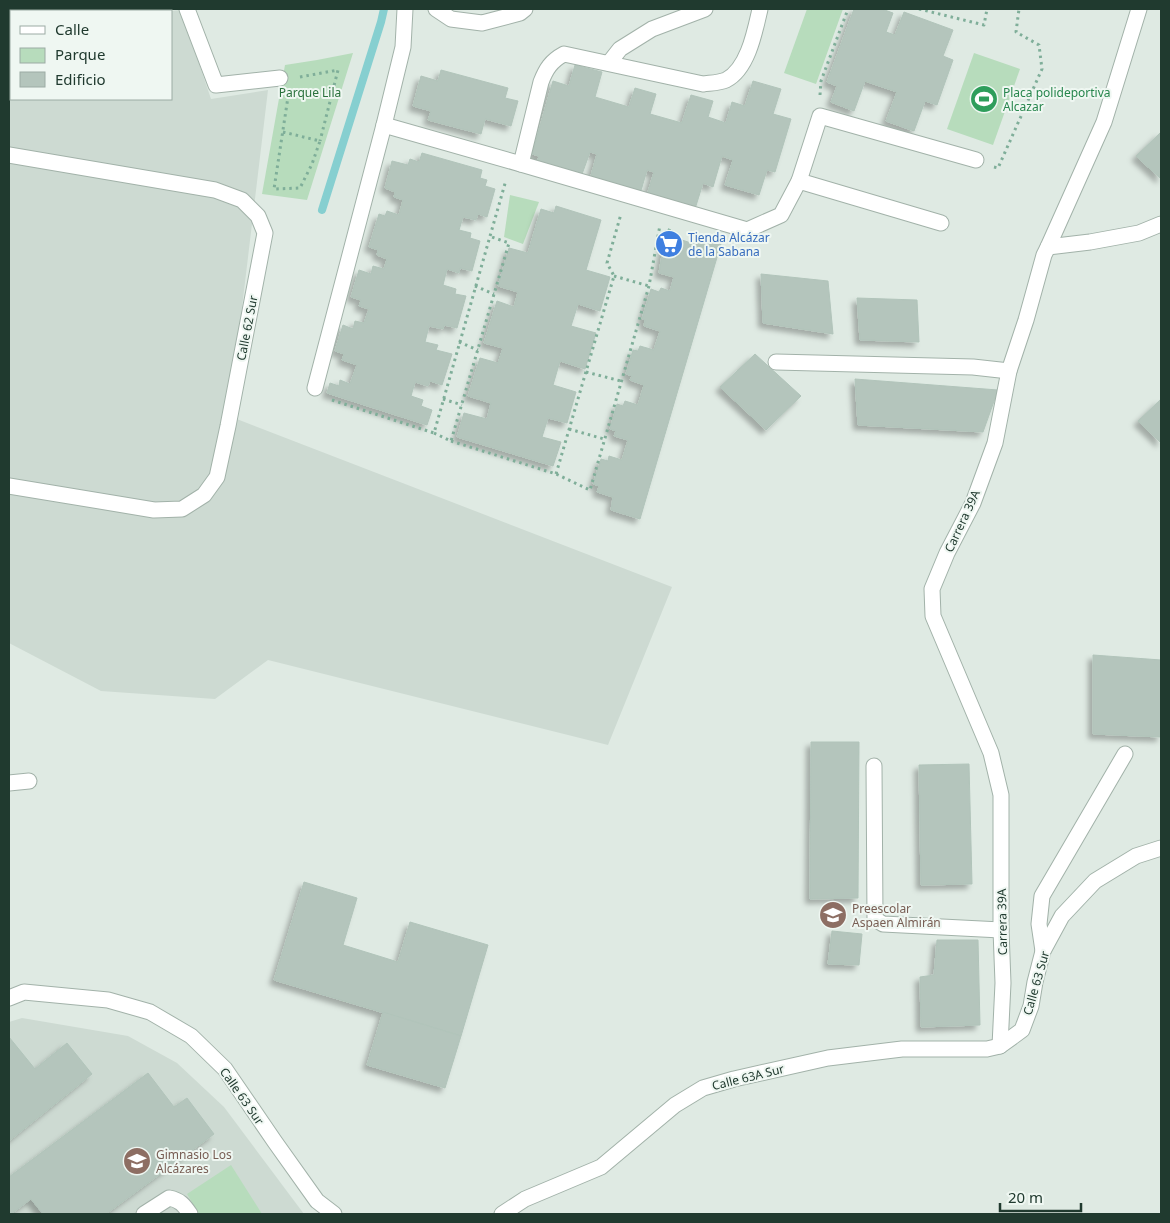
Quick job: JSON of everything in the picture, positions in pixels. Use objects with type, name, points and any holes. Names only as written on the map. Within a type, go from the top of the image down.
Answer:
[{"type":"street","points":[[187,9],[216,85],[286,78]]},
{"type":"street","points":[[316,388],[384,125],[402,46],[405,9]]},
{"type":"street","points":[[436,9],[450,19],[482,23],[525,9]]},
{"type":"street","points":[[609,63],[620,49],[652,30],[705,9]]},
{"type":"street","points":[[521,164],[541,82],[546,70],[554,59],[564,54],[703,84],[724,81],[734,75],[744,62],[760,9]]},
{"type":"street","name":"Carrera 39A","points":[[1000,1046],[1003,983],[1001,795],[991,753],[933,616],[932,589],[947,553],[973,503],[995,443],[1009,371],[1026,320],[1044,255],[1104,122],[1139,9]]},
{"type":"street","points":[[384,125],[748,230],[781,215],[799,181],[820,116],[976,160]]},
{"type":"street","name":"Calle 62 Sur","points":[[9,155],[214,190],[242,200],[258,216],[265,233],[217,477],[204,495],[182,509],[154,510],[9,486]]},
{"type":"street","points":[[799,181],[941,223]]},
{"type":"street","points":[[1048,247],[1139,233],[1161,224]]},
{"type":"street","points":[[776,362],[973,367],[1009,371]]},
{"type":"street","points":[[1043,951],[1039,924],[1042,896],[1125,754]]},
{"type":"street","points":[[874,766],[875,919],[883,924],[1002,930]]},
{"type":"street","points":[[9,783],[28,781]]},
{"type":"street","name":"Calle 63 Sur","points":[[972,1049],[988,1049],[1000,1046],[1022,1030],[1031,1006],[1043,951],[1062,916],[1095,880],[1136,856],[1161,848]]},
{"type":"street","name":"Calle 63 Sur","points":[[9,998],[24,992],[108,1000],[150,1012],[191,1036],[225,1069],[317,1201],[334,1214]]},
{"type":"street","name":"Calle 63A Sur","points":[[502,1214],[525,1199],[601,1167],[675,1105],[703,1088],[734,1079],[828,1058],[902,1049],[972,1049]]},
{"type":"street","points":[[144,1214],[169,1198],[177,1200],[190,1214]]},
{"type":"path","points":[[820,116],[821,81],[848,9]]},
{"type":"path","points":[[919,9],[984,25],[987,9]]},
{"type":"path","points":[[941,14],[942,9]]},
{"type":"path","points":[[976,160],[998,168],[1042,69],[1039,45],[1016,32],[1019,9]]},
{"type":"path","points":[[338,70],[320,141],[312,164],[300,188],[274,189],[286,106],[286,78],[338,70]]},
{"type":"path","points":[[283,132],[320,141]]},
{"type":"path","points":[[434,433],[507,175]]},
{"type":"path","points":[[556,474],[614,276],[607,262],[622,210]]},
{"type":"path","points":[[330,400],[556,474],[590,490],[649,286],[660,222]]},
{"type":"path","points":[[666,237],[670,227]]},
{"type":"path","points":[[451,441],[508,243],[489,236]]},
{"type":"path","points":[[614,276],[649,286]]},
{"type":"path","points":[[475,286],[494,294]]},
{"type":"path","points":[[459,342],[478,350]]},
{"type":"path","points":[[586,372],[621,381]]},
{"type":"path","points":[[443,399],[462,405]]},
{"type":"path","points":[[569,430],[604,439]]},
{"type":"shaded area","points":[[181,10],[211,99],[268,90],[229,416],[672,587],[608,745],[268,660],[215,699],[101,691],[9,643],[9,22],[10,100],[172,100],[172,11]]},
{"type":"shaded area","name":"Gimnasio Los Alcázares","points":[[22,1018],[128,1036],[177,1063],[224,1107],[304,1214],[9,1214],[9,1022]]},
{"type":"green space","points":[[807,9],[843,9],[816,84],[784,73]]},
{"type":"green space","name":"Parque Lila","points":[[353,53],[307,200],[262,194],[285,65]]},
{"type":"green space","name":"Placa polideportiva Alcazar","points":[[974,53],[1020,69],[993,145],[947,129]]},
{"type":"green space","points":[[510,195],[539,202],[523,244],[504,237]]},
{"type":"green space","points":[[231,1165],[262,1214],[199,1214],[187,1194]]},
{"type":"building","points":[[854,9],[882,9],[893,13],[886,32],[895,35],[904,12],[953,30],[943,56],[953,60],[937,105],[925,101],[914,131],[886,121],[897,92],[865,81],[854,111],[831,102],[837,86],[827,82]]},
{"type":"building","points":[[575,65],[602,72],[595,97],[629,107],[635,88],[656,94],[650,114],[682,123],[691,95],[713,101],[708,117],[726,123],[732,102],[745,106],[753,81],[781,89],[773,114],[791,119],[775,172],[767,170],[759,195],[725,185],[733,160],[722,156],[713,187],[703,183],[695,209],[647,195],[654,172],[647,170],[640,194],[590,179],[597,154],[590,152],[581,177],[536,165],[539,156],[532,154],[553,81],[569,86]]},
{"type":"building","points":[[441,70],[508,88],[505,98],[518,101],[511,126],[485,119],[481,134],[428,120],[431,111],[413,106],[421,76],[438,81]]},
{"type":"building","points":[[1161,132],[1161,179],[1136,156]]},
{"type":"building","points":[[422,153],[482,170],[480,178],[487,180],[485,186],[495,189],[487,217],[478,214],[476,220],[463,217],[459,230],[471,233],[470,238],[480,241],[472,271],[460,268],[459,273],[447,269],[443,285],[456,289],[455,294],[466,296],[457,328],[444,325],[443,329],[429,326],[425,342],[438,345],[436,350],[452,354],[442,385],[430,381],[428,386],[415,382],[411,396],[423,400],[421,406],[432,410],[427,425],[327,393],[330,383],[339,386],[340,380],[350,384],[357,365],[342,360],[344,354],[335,351],[343,325],[353,329],[355,321],[364,323],[369,309],[359,306],[361,300],[351,297],[359,270],[371,274],[373,266],[384,269],[387,259],[377,255],[378,250],[369,247],[379,214],[385,216],[387,211],[399,215],[403,200],[394,197],[395,192],[385,188],[392,161],[408,165],[410,159],[419,162]]},
{"type":"building","points":[[556,206],[601,220],[586,270],[610,277],[600,311],[578,304],[571,326],[596,333],[585,369],[560,361],[553,385],[576,392],[567,423],[548,418],[542,437],[561,442],[553,466],[457,437],[464,413],[487,419],[491,403],[468,396],[480,358],[498,363],[503,348],[484,343],[497,301],[514,307],[518,292],[498,286],[509,248],[528,253],[541,209],[554,213]]},
{"type":"building","points":[[673,237],[694,244],[723,237],[640,519],[611,510],[613,497],[597,492],[599,486],[593,484],[601,459],[608,461],[609,456],[622,460],[628,440],[614,436],[616,431],[610,429],[617,404],[623,406],[625,401],[638,405],[644,385],[630,380],[632,376],[626,374],[633,350],[638,351],[640,346],[654,350],[660,331],[644,326],[645,320],[642,319],[651,289],[659,292],[661,288],[670,291],[674,277],[659,273],[664,243]]},
{"type":"building","points":[[761,274],[828,281],[833,334],[763,323]]},
{"type":"building","points":[[857,298],[917,300],[919,342],[860,340]]},
{"type":"building","points":[[755,354],[801,396],[766,430],[720,387]]},
{"type":"building","points":[[855,379],[998,390],[983,432],[858,425]]},
{"type":"building","points":[[1161,399],[1161,443],[1138,421]]},
{"type":"building","points":[[1093,655],[1161,660],[1161,737],[1093,734]]},
{"type":"building","points":[[811,742],[859,742],[858,898],[810,899]]},
{"type":"building","points":[[969,764],[972,884],[921,885],[919,765]]},
{"type":"building","points":[[304,882],[357,898],[343,945],[398,962],[410,922],[488,945],[461,1036],[274,980]]},
{"type":"building","points":[[832,931],[862,934],[859,965],[828,964]]},
{"type":"building","points":[[937,940],[978,940],[980,1025],[921,1027],[920,977],[934,975]]},
{"type":"building","points":[[383,1012],[461,1036],[445,1088],[367,1065]]},
{"type":"building","points":[[9,1037],[35,1069],[67,1043],[92,1074],[9,1141]]},
{"type":"building","points":[[148,1073],[174,1107],[187,1098],[214,1134],[106,1214],[43,1214],[31,1199],[9,1214],[9,1177]]},
{"type":"waterway","points":[[322,210],[384,9]]},
{"type":"place","name":"Placa polideportiva Alcazar","points":[[984,99]]},
{"type":"place","name":"Tienda Alcázar de la Sabana","points":[[669,244]]},
{"type":"place","name":"Preescolar Aspaen Almirán","points":[[833,915]]},
{"type":"place","name":"Gimnasio Los Alcázares","points":[[137,1161]]}]
